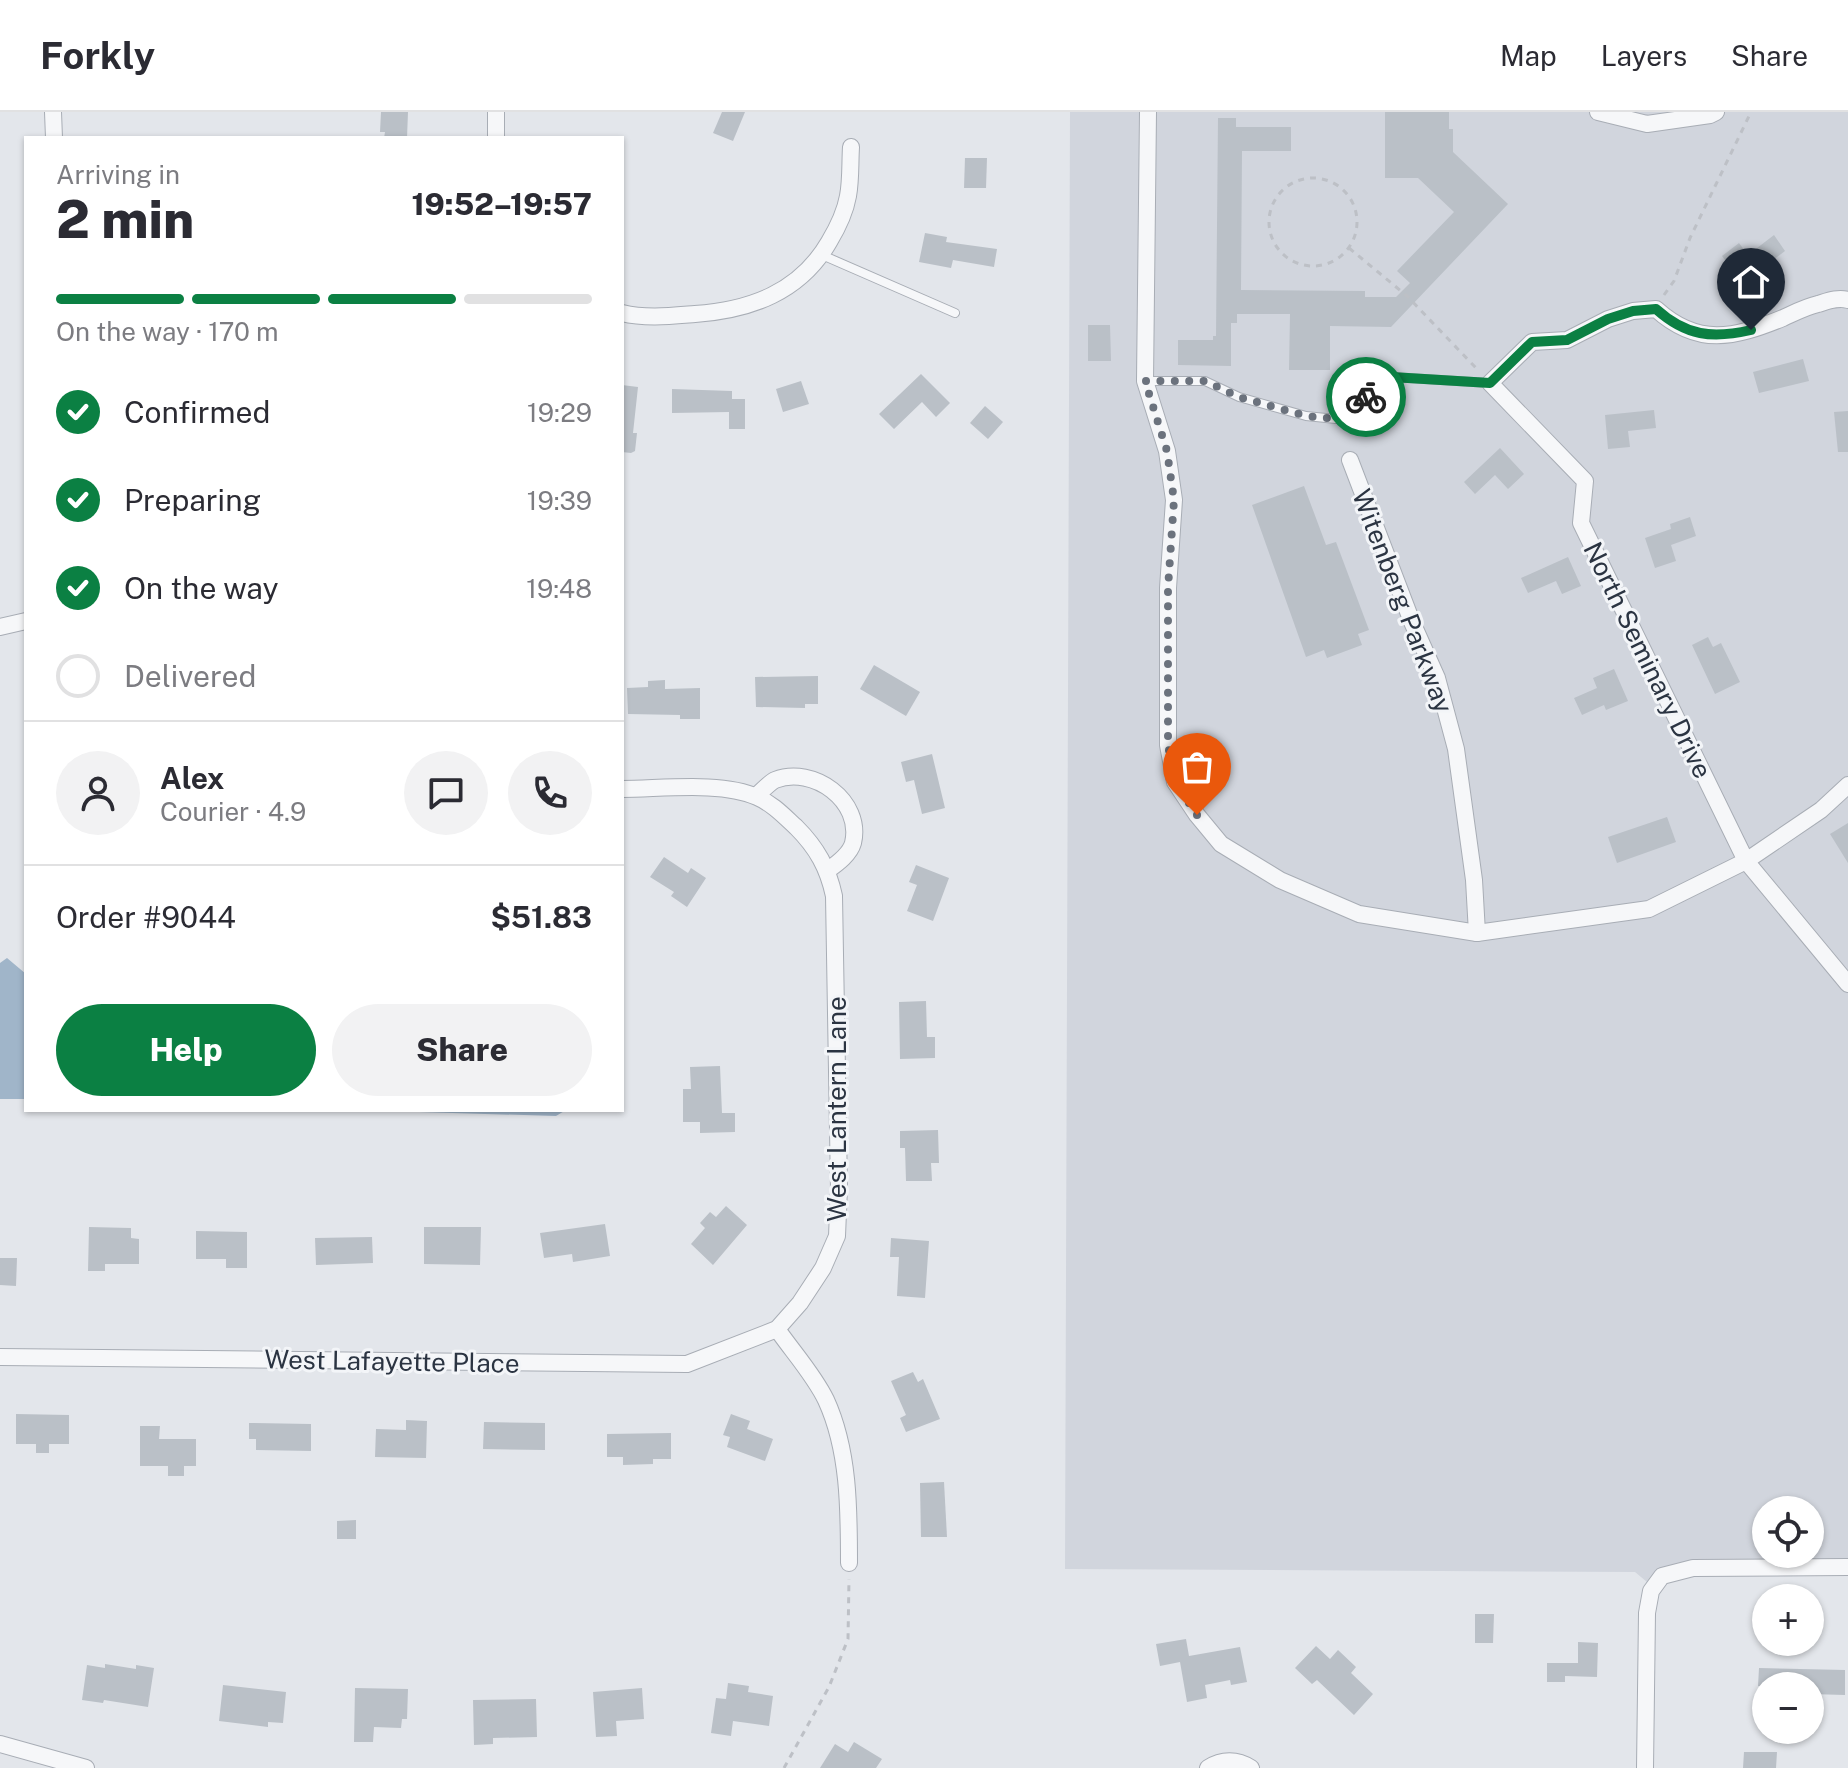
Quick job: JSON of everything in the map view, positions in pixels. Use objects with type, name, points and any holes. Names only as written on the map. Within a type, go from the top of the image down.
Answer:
[{"type":"street","points":[[53,112],[54,136]]},
{"type":"street","points":[[496,112],[496,136]]},
{"type":"street","points":[[1148,112],[1145,381],[1167,451],[1174,500],[1168,588],[1168,745],[1175,782],[1221,844],[1280,880],[1359,914],[1477,933],[1649,909],[1746,861],[1821,810],[1848,785]]},
{"type":"street","points":[[1598,112],[1647,124],[1716,112]]},
{"type":"street","points":[[624,314],[669,316],[738,309],[769,299],[802,277],[822,255],[840,222],[848,196],[851,147]]},
{"type":"street","points":[[1490,383],[1532,342],[1567,340],[1608,319],[1633,311],[1656,309],[1673,325],[1721,337],[1751,330],[1811,305],[1841,298],[1848,300]]},
{"type":"street","name":"North Seminary Drive","points":[[1490,383],[1585,481],[1581,523],[1746,861],[1848,984]]},
{"type":"street","name":"Witenberg Parkway","points":[[1350,460],[1412,622],[1437,678],[1452,734],[1474,880],[1477,933]]},
{"type":"street","points":[[0,627],[24,621]]},
{"type":"street","points":[[756,796],[775,780],[793,779],[809,779],[825,784],[839,794],[853,824],[853,844],[842,859],[828,870]]},
{"type":"street","name":"West Lantern Lane","points":[[624,789],[721,789],[756,796],[779,810],[805,837],[828,870],[834,896],[839,1188],[837,1236],[823,1268],[800,1303],[777,1329]]},
{"type":"street","points":[[777,1329],[825,1398],[835,1426],[849,1503],[849,1563]]},
{"type":"street","name":"West Lafayette Place","points":[[0,1357],[687,1364],[777,1329]]},
{"type":"street","points":[[1645,1768],[1646,1623],[1655,1584],[1670,1572],[1693,1568],[1848,1567]]},
{"type":"street","points":[[0,1744],[86,1768]]},
{"type":"street","points":[[1208,1768],[1224,1761],[1236,1761],[1251,1768]]},
{"type":"lane","points":[[822,255],[955,313]]},
{"type":"lane","points":[[1145,381],[1205,381],[1239,397],[1306,416],[1336,419],[1361,409],[1375,376],[1490,383]]},
{"type":"path","points":[[1656,309],[1674,281],[1690,238],[1751,112]]},
{"type":"path","points":[[1312,178],[1339,186],[1349,195],[1358,222],[1349,248],[1325,265],[1310,266],[1295,262],[1283,254],[1269,228],[1270,213],[1276,199],[1286,187],[1312,178]]},
{"type":"path","points":[[1349,248],[1407,296],[1490,383]]},
{"type":"path","points":[[784,1768],[829,1687],[848,1639],[849,1563]]},
{"type":"shaded area","points":[[1070,112],[1848,112],[1848,1561],[1824,1561],[1824,1496],[1752,1496],[1752,1561],[1676,1564],[1657,1571],[1647,1582],[1635,1572],[1065,1569]]},
{"type":"water","points":[[7,958],[24,972],[24,1099],[0,1099],[0,963]]},
{"type":"water","points":[[421,1112],[563,1112],[556,1116]]},
{"type":"building","points":[[381,112],[408,112],[407,136],[384,136],[385,132],[380,132]]},
{"type":"building","points":[[722,112],[745,112],[733,141],[713,133]]},
{"type":"building","points":[[1385,112],[1449,112],[1453,152],[1508,204],[1391,327],[1330,326],[1330,370],[1289,370],[1290,314],[1237,314],[1237,323],[1231,323],[1231,366],[1178,365],[1178,340],[1213,340],[1216,336],[1218,118],[1236,118],[1236,127],[1291,127],[1291,151],[1242,151],[1241,290],[1365,291],[1365,297],[1396,297],[1410,283],[1397,271],[1454,212],[1418,178],[1385,178]]},
{"type":"building","points":[[965,158],[987,158],[986,188],[964,188]]},
{"type":"building","points":[[925,233],[947,237],[946,242],[997,249],[994,267],[953,260],[951,268],[919,262]]},
{"type":"building","points":[[1774,235],[1785,251],[1743,283],[1722,256],[1739,243],[1748,255]]},
{"type":"building","points":[[1088,325],[1110,325],[1111,361],[1088,361]]},
{"type":"building","points":[[1803,359],[1809,381],[1759,393],[1753,372]]},
{"type":"building","points":[[921,374],[950,403],[936,417],[922,402],[894,429],[879,414]]},
{"type":"building","points":[[801,381],[809,404],[783,412],[776,389]]},
{"type":"building","points":[[624,385],[638,387],[633,433],[637,433],[635,451],[624,452]]},
{"type":"building","points":[[672,389],[732,391],[732,399],[745,399],[745,429],[729,429],[729,412],[672,413]]},
{"type":"building","points":[[985,406],[1003,422],[988,439],[970,423]]},
{"type":"building","points":[[1654,410],[1656,428],[1628,431],[1630,447],[1608,449],[1605,415]]},
{"type":"building","points":[[1848,411],[1848,452],[1838,452],[1834,412]]},
{"type":"building","points":[[1500,448],[1524,474],[1508,489],[1495,475],[1475,494],[1464,482]]},
{"type":"building","points":[[1304,486],[1326,545],[1336,542],[1369,630],[1358,634],[1362,645],[1327,658],[1324,650],[1306,657],[1252,505]]},
{"type":"building","points":[[1690,517],[1696,536],[1671,545],[1676,561],[1655,568],[1645,538],[1671,529],[1670,524]]},
{"type":"building","points":[[1568,557],[1581,586],[1562,594],[1556,581],[1528,593],[1521,578]]},
{"type":"building","points":[[1708,637],[1713,647],[1721,643],[1740,682],[1715,694],[1692,645]]},
{"type":"building","points":[[874,665],[920,692],[906,716],[860,689]]},
{"type":"building","points":[[1614,669],[1628,701],[1606,710],[1604,705],[1582,715],[1574,698],[1597,688],[1593,678]]},
{"type":"building","points":[[818,676],[818,704],[805,704],[805,708],[756,707],[755,677]]},
{"type":"building","points":[[665,680],[665,689],[700,688],[700,719],[680,719],[680,715],[628,714],[627,688],[648,687],[648,681]]},
{"type":"building","points":[[932,754],[945,808],[922,814],[914,780],[906,782],[901,762]]},
{"type":"building","points":[[1667,817],[1676,842],[1617,863],[1608,837]]},
{"type":"building","points":[[1848,823],[1848,863],[1830,834]]},
{"type":"building","points":[[664,857],[688,873],[691,868],[706,878],[687,907],[671,896],[674,892],[650,877]]},
{"type":"building","points":[[916,865],[949,878],[933,921],[907,911],[917,885],[909,882]]},
{"type":"building","points":[[926,1001],[927,1037],[935,1037],[935,1058],[900,1059],[899,1002]]},
{"type":"building","points":[[720,1066],[722,1113],[735,1113],[735,1132],[700,1133],[700,1122],[683,1122],[683,1089],[691,1089],[690,1067]]},
{"type":"building","points":[[938,1130],[939,1163],[931,1163],[932,1181],[906,1181],[905,1148],[900,1148],[900,1131]]},
{"type":"building","points":[[726,1206],[747,1225],[713,1265],[691,1244],[705,1228],[700,1223],[710,1212],[716,1217]]},
{"type":"building","points":[[605,1224],[610,1256],[573,1262],[572,1254],[544,1258],[540,1233]]},
{"type":"building","points":[[89,1227],[131,1228],[131,1238],[139,1239],[139,1264],[105,1264],[105,1271],[88,1271]]},
{"type":"building","points":[[424,1227],[481,1227],[480,1265],[424,1264]]},
{"type":"building","points":[[196,1231],[247,1232],[247,1268],[226,1268],[226,1259],[196,1259]]},
{"type":"building","points":[[372,1237],[373,1263],[316,1265],[315,1238]]},
{"type":"building","points":[[891,1238],[929,1241],[925,1298],[897,1296],[899,1257],[890,1257]]},
{"type":"building","points":[[0,1258],[17,1258],[16,1286],[0,1285]]},
{"type":"building","points":[[913,1372],[918,1382],[923,1379],[940,1419],[906,1432],[900,1418],[906,1415],[891,1381]]},
{"type":"building","points":[[16,1414],[69,1415],[69,1444],[49,1444],[49,1453],[36,1453],[36,1444],[16,1444]]},
{"type":"building","points":[[731,1414],[750,1421],[747,1429],[773,1439],[765,1461],[727,1447],[730,1437],[723,1435]]},
{"type":"building","points":[[406,1420],[427,1421],[426,1458],[375,1457],[376,1429],[406,1430]]},
{"type":"building","points":[[484,1422],[545,1423],[545,1450],[483,1449]]},
{"type":"building","points":[[249,1423],[311,1424],[311,1451],[256,1450],[256,1439],[249,1439]]},
{"type":"building","points":[[140,1426],[160,1426],[159,1439],[196,1439],[196,1466],[184,1466],[184,1476],[168,1476],[168,1466],[140,1466]]},
{"type":"building","points":[[671,1433],[671,1459],[653,1459],[653,1464],[623,1465],[623,1457],[607,1457],[607,1434]]},
{"type":"building","points":[[944,1482],[947,1537],[921,1537],[920,1483]]},
{"type":"building","points":[[356,1520],[356,1539],[337,1539],[337,1521]]},
{"type":"building","points":[[1475,1614],[1494,1614],[1493,1643],[1475,1643]]},
{"type":"building","points":[[1186,1639],[1189,1656],[1240,1647],[1247,1682],[1231,1685],[1230,1680],[1205,1685],[1207,1698],[1187,1702],[1180,1662],[1160,1666],[1156,1644]]},
{"type":"building","points":[[1578,1642],[1598,1643],[1597,1677],[1565,1676],[1565,1682],[1547,1682],[1547,1663],[1578,1663]]},
{"type":"building","points":[[1316,1646],[1330,1659],[1338,1650],[1356,1667],[1351,1673],[1373,1694],[1354,1715],[1317,1680],[1312,1684],[1295,1668]]},
{"type":"building","points":[[105,1664],[136,1669],[136,1665],[154,1668],[148,1707],[82,1700],[87,1665],[105,1668]]},
{"type":"building","points":[[1759,1668],[1845,1670],[1845,1695],[1824,1694],[1824,1672],[1759,1672]]},
{"type":"building","points":[[728,1683],[749,1686],[748,1692],[773,1696],[769,1726],[733,1721],[731,1736],[711,1733],[716,1698],[726,1699]]},
{"type":"building","points":[[223,1685],[286,1692],[283,1723],[268,1722],[268,1727],[219,1721]]},
{"type":"building","points":[[355,1688],[408,1689],[407,1719],[402,1719],[401,1728],[374,1727],[373,1742],[354,1742]]},
{"type":"building","points":[[642,1688],[644,1719],[616,1721],[617,1736],[596,1737],[593,1692]]},
{"type":"building","points":[[536,1699],[537,1737],[493,1738],[493,1744],[474,1745],[473,1700]]},
{"type":"building","points":[[854,1742],[882,1759],[876,1768],[820,1768],[835,1744],[848,1752]]},
{"type":"building","points":[[1744,1752],[1777,1752],[1776,1768],[1743,1768]]},
{"type":"way so far","points":[[1197,815],[1175,782],[1168,745],[1168,588],[1174,500],[1167,451],[1145,381],[1205,381],[1239,397],[1306,416],[1336,419],[1361,409],[1366,397]]},
{"type":"route","points":[[1366,397],[1375,376],[1490,383],[1532,342],[1567,340],[1608,319],[1633,311],[1656,309],[1673,325],[1721,337],[1751,330]]}]
